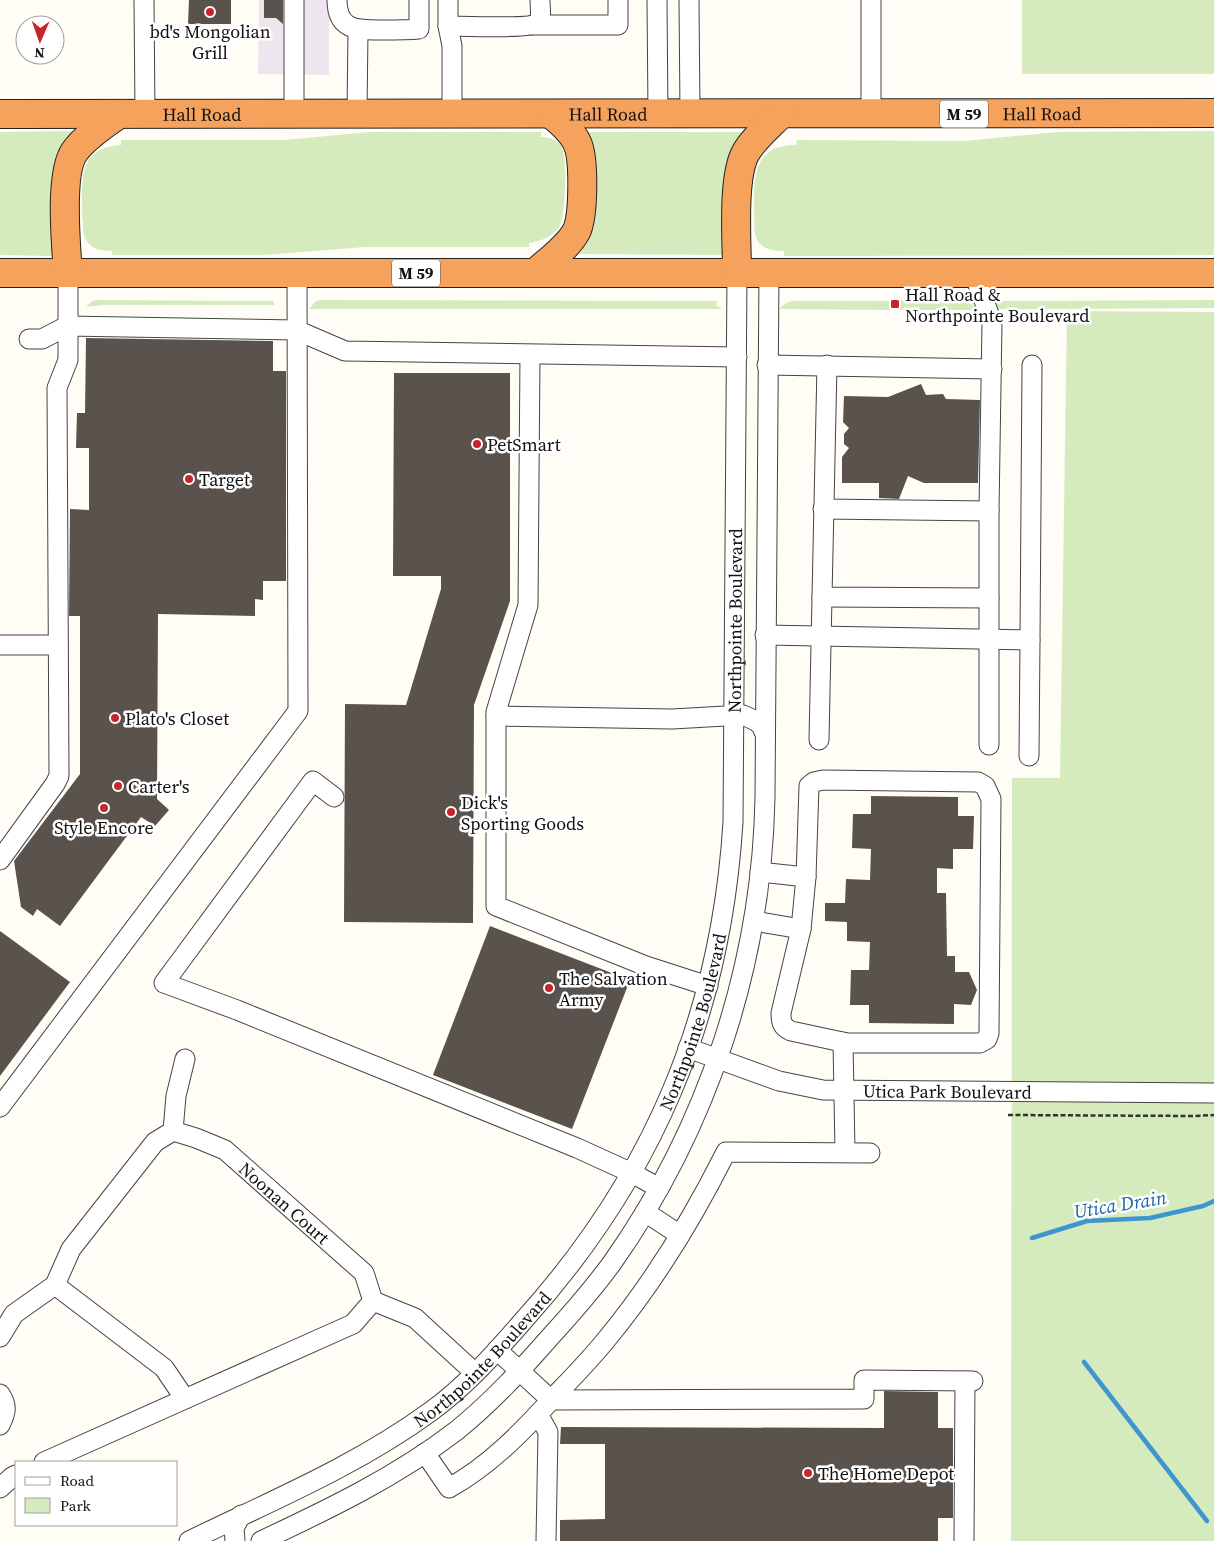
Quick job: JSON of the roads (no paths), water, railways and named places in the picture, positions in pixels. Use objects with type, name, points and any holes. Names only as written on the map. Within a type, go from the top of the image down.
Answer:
[{"type":"highway","name":"Hall Road","points":[[0,114],[1214,113]]},
{"type":"highway","points":[[68,273],[66,180],[69,160],[82,143],[132,114]]},
{"type":"highway","points":[[535,273],[576,232],[581,211],[581,154],[578,144],[573,135],[551,114]]},
{"type":"highway","points":[[737,273],[738,187],[742,162],[746,152],[781,114]]},
{"type":"highway","name":"M 59","points":[[0,273],[1214,273]]},
{"type":"street","points":[[132,114],[144,0]]},
{"type":"street","points":[[294,0],[294,114]]},
{"type":"street","points":[[337,0],[337,8],[345,24],[358,30],[419,30],[419,0]]},
{"type":"street","points":[[448,0],[448,26],[452,46],[452,114]]},
{"type":"street","points":[[533,25],[538,23],[540,19],[540,0]]},
{"type":"street","points":[[448,26],[618,25],[618,0]]},
{"type":"street","points":[[657,0],[658,114]]},
{"type":"street","points":[[689,0],[690,113]]},
{"type":"street","points":[[871,0],[871,114]]},
{"type":"street","points":[[357,114],[358,30]]},
{"type":"street","points":[[0,860],[59,776],[57,388],[68,360],[68,273]]},
{"type":"street","name":"Northpointe Boulevard","points":[[189,1541],[341,1467],[389,1440],[432,1410],[475,1373],[542,1301],[577,1257],[606,1217],[655,1129],[688,1048],[708,986],[723,914],[731,856],[733,822],[738,357],[737,273]]},
{"type":"street","name":"Northpointe Boulevard","points":[[264,1540],[370,1487],[425,1453],[476,1414],[520,1372],[612,1262],[659,1188],[695,1116],[717,1060],[740,985],[754,921],[760,872],[764,819],[769,273]]},
{"type":"street","points":[[0,1106],[298,711],[297,274]]},
{"type":"street","points":[[974,274],[992,322],[989,511],[989,745]]},
{"type":"street","points":[[29,339],[42,339],[67,326],[296,330],[345,351],[738,357]]},
{"type":"street","points":[[530,355],[528,606],[496,712],[496,906],[646,966],[708,986]]},
{"type":"street","points":[[767,365],[992,369]]},
{"type":"street","points":[[819,740],[823,636],[823,509],[827,365]]},
{"type":"street","points":[[1029,756],[1032,365]]},
{"type":"street","points":[[736,478],[766,478]]},
{"type":"street","points":[[823,509],[989,511]]},
{"type":"street","points":[[822,597],[989,598]]},
{"type":"street","points":[[765,635],[1030,640]]},
{"type":"street","points":[[0,645],[58,645]]},
{"type":"street","points":[[496,716],[672,719],[743,715],[756,720],[765,734]]},
{"type":"street","points":[[823,780],[978,782],[985,786],[989,792],[989,1033],[987,1039],[980,1044],[970,1045],[843,1042],[791,1031],[785,1028],[782,1024],[781,1013],[801,929],[806,877],[808,792],[809,786],[814,782],[823,780]]},
{"type":"street","points":[[334,797],[313,781],[164,983],[237,1010],[578,1148],[659,1188]]},
{"type":"street","points":[[760,872],[806,877]]},
{"type":"street","points":[[754,921],[801,929]]},
{"type":"street","points":[[843,1042],[844,1152]]},
{"type":"street","name":"Utica Park Boulevard","points":[[688,1048],[717,1060],[792,1085],[815,1089],[844,1091],[1214,1094]]},
{"type":"street","points":[[0,1337],[14,1314],[55,1285],[71,1249],[155,1142],[172,1131],[176,1096],[186,1059]]},
{"type":"street","name":"Noonan Court","points":[[172,1131],[196,1138],[225,1150],[364,1273],[373,1300]]},
{"type":"street","points":[[425,1453],[449,1488],[464,1480],[515,1438],[605,1341],[624,1317],[693,1214],[726,1152],[870,1153]]},
{"type":"street","points":[[645,1212],[680,1235]]},
{"type":"street","points":[[55,1285],[164,1368],[185,1399]]},
{"type":"street","points":[[46,1461],[353,1324],[373,1300],[415,1318],[475,1373]]},
{"type":"street","points":[[497,1350],[520,1372],[544,1407],[548,1432],[546,1541]]},
{"type":"street","points":[[544,1407],[864,1400],[864,1380],[969,1381],[964,1541]]},
{"type":"street","points":[[0,1394],[6,1411],[0,1425]]},
{"type":"street","points":[[0,1488],[15,1474]]},
{"type":"street","points":[[235,1541],[234,1528],[241,1515]]},
{"type":"waterway","name":"Utica Drain","points":[[1032,1238],[1087,1221],[1150,1218],[1203,1206],[1214,1201]]},
{"type":"waterway","points":[[1084,1362],[1207,1521]]},
{"type":"place","name":"bd's Mongolian Grill","points":[[210,12]]},
{"type":"place","name":"Hall Road & Northpointe Boulevard","points":[[895,304]]},
{"type":"place","name":"PetSmart","points":[[477,444]]},
{"type":"place","name":"Target","points":[[189,479]]},
{"type":"place","name":"Plato's Closet","points":[[115,718]]},
{"type":"place","name":"Carter's","points":[[118,786]]},
{"type":"place","name":"Style Encore","points":[[104,808]]},
{"type":"place","name":"Dick's Sporting Goods","points":[[451,812]]},
{"type":"place","name":"The Salvation Army","points":[[549,988]]},
{"type":"place","name":"The Home Depot","points":[[808,1473]]}]
